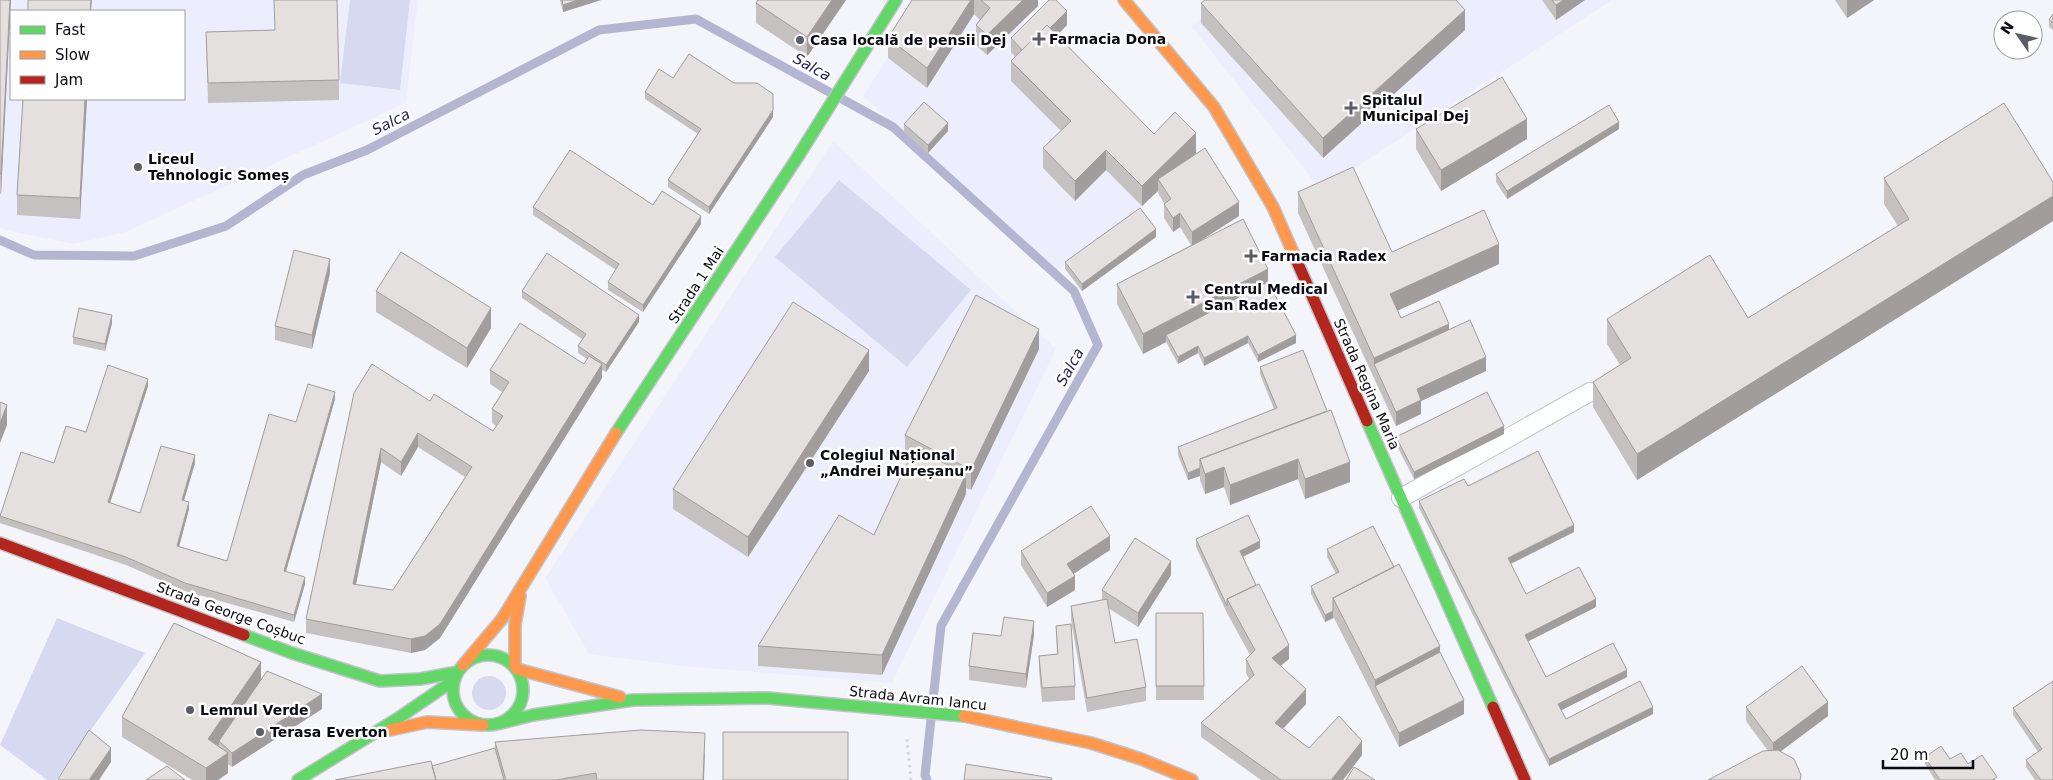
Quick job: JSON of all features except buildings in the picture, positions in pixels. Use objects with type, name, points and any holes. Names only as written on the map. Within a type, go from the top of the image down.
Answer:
[{"type":"main road","name":"Strada 1 Mai","points":[[458,672],[502,619],[623,422],[797,158],[896,0]]},
{"type":"main road","name":"Strada Regina Maria","points":[[1124,0],[1214,107],[1272,207],[1525,780]]},
{"type":"main road","name":"Strada George Coșbuc","points":[[0,543],[380,685],[458,672]]},
{"type":"main road","name":"Strada 1 Mai","points":[[374,733],[427,722],[497,724],[511,717],[520,705],[524,688],[516,668],[515,625],[522,587]]},
{"type":"main road","name":"Strada 1 Mai","points":[[298,780],[374,733],[477,656],[488,654],[500,656],[516,668]]},
{"type":"main road","name":"Strada Avram Iancu","points":[[516,668],[633,700]]},
{"type":"main road","points":[[458,672],[453,694],[458,708],[469,720],[484,725]]},
{"type":"main road","name":"Strada Avram Iancu","points":[[497,724],[532,715],[633,700],[767,698],[975,717],[1091,743],[1141,759],[1192,780]]},
{"type":"main road","points":[[374,733],[380,716]]},
{"type":"lane","points":[[1401,498],[1590,392]]},
{"type":"path","points":[[905,711],[911,780]]},
{"type":"shaded area","name":"Liceul Tehnologic Someș","points":[[0,0],[418,0],[406,103],[126,232],[74,244],[0,228]]},
{"type":"shaded area","points":[[350,0],[410,0],[400,90],[340,83]]},
{"type":"shaded area","points":[[925,0],[1033,0],[1038,6],[1021,22],[1154,154],[1175,132],[1196,153],[1142,206],[1054,273],[863,96]]},
{"type":"shaded area","name":"Spitalul Municipal Dej","points":[[1204,0],[1612,0],[1321,190],[1192,27],[1212,8]]},
{"type":"shaded area","name":"Colegiul Național „Andrei Mureșanu”","points":[[833,141],[1056,349],[892,683],[692,667],[589,654],[545,578]]},
{"type":"shaded area","points":[[839,180],[971,290],[907,367],[775,257]]},
{"type":"shaded area","points":[[57,618],[145,653],[56,780],[47,780],[0,745]]},
{"type":"shaded area","points":[[489,676],[501,681],[506,693],[501,705],[489,710],[477,705],[472,693],[477,681]]},
{"type":"waterway","name":"Salca","points":[[0,240],[34,255],[134,256],[226,226],[303,175],[367,150],[599,30],[696,19],[893,127],[1074,291],[1098,345],[941,626],[925,775],[927,780]]},
{"type":"traffic: fast","points":[[616,433],[797,158],[896,0]]},
{"type":"traffic: fast","points":[[1367,421],[1493,707]]},
{"type":"traffic: fast","points":[[244,635],[292,653],[380,681],[420,679],[458,672]]},
{"type":"traffic: fast","points":[[488,655],[501,658],[513,665],[520,677],[523,690],[520,703],[513,715],[501,722],[488,725],[475,722],[463,715],[456,703],[453,690],[456,677],[463,665],[475,658],[488,655]]},
{"type":"traffic: fast","points":[[298,780],[397,719],[454,680]]},
{"type":"traffic: fast","points":[[497,724],[533,715],[633,700],[767,698],[964,716]]},
{"type":"traffic: slow","points":[[1124,0],[1214,107],[1273,207],[1295,257]]},
{"type":"traffic: slow","points":[[463,665],[502,619],[616,433]]},
{"type":"traffic: slow","points":[[515,666],[515,625],[520,596]]},
{"type":"traffic: slow","points":[[517,669],[620,697]]},
{"type":"traffic: slow","points":[[964,716],[1091,743],[1141,759],[1192,780]]},
{"type":"traffic: slow","points":[[390,730],[427,722],[483,725]]},
{"type":"traffic: jam","points":[[1295,257],[1367,421]]},
{"type":"traffic: jam","points":[[0,543],[244,635]]},
{"type":"traffic: jam","points":[[1493,707],[1525,780]]},
{"type":"place","name":"Farmacia Dona","points":[[1039,39]]},
{"type":"place","name":"Casa locală de pensii Dej","points":[[800,40]]},
{"type":"place","name":"Spitalul Municipal Dej","points":[[1351,108]]},
{"type":"place","name":"Liceul Tehnologic Someș","points":[[138,167]]},
{"type":"place","name":"Farmacia Radex","points":[[1251,256]]},
{"type":"place","name":"Centrul Medical San Radex","points":[[1193,297]]},
{"type":"place","name":"Colegiul Național „Andrei Mureșanu”","points":[[810,463]]},
{"type":"place","name":"Lemnul Verde","points":[[190,710]]},
{"type":"place","name":"Terasa Everton","points":[[260,732]]}]
